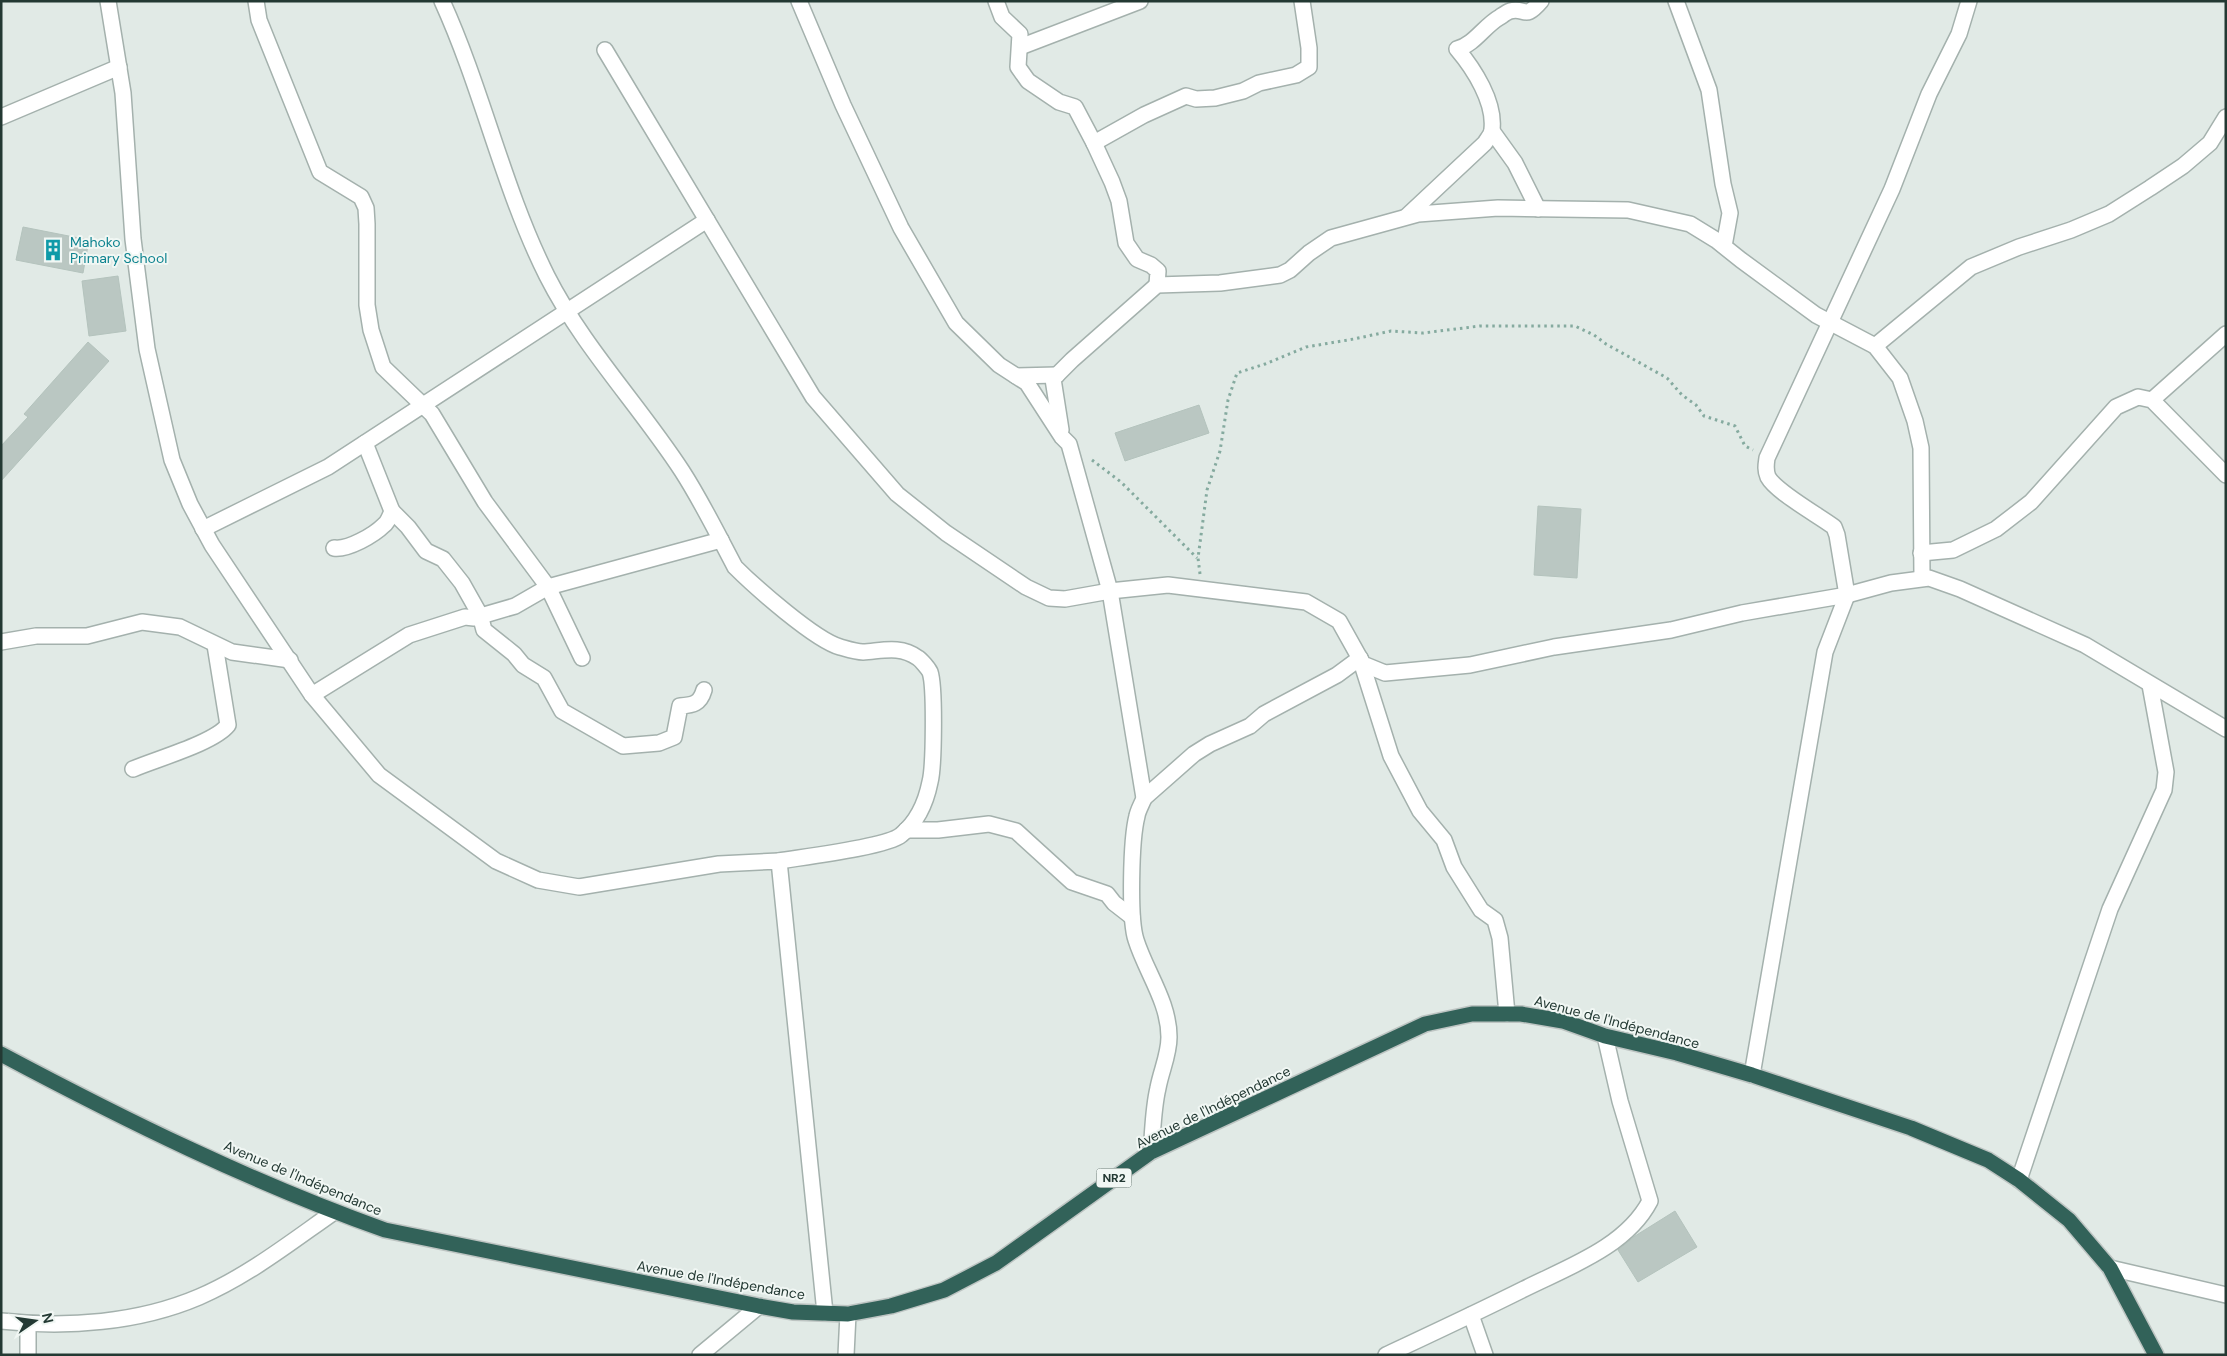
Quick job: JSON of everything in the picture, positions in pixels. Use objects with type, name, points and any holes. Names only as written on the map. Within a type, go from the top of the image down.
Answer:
[{"type":"highway","name":"Avenue de l'Indépendance","points":[[1,1054],[118,1116],[334,1212],[385,1230],[759,1306],[793,1312],[848,1314],[892,1306],[944,1290],[996,1263],[1151,1152],[1425,1024],[1472,1014],[1521,1014],[1563,1021],[1605,1036],[1677,1053],[1752,1075],[1911,1128],[1988,1160],[2019,1180],[2069,1220],[2110,1268],[2156,1355]]},
{"type":"street","points":[[108,1],[123,93],[133,239],[147,349],[172,460],[190,504],[203,529],[312,695],[379,775],[496,861],[538,880],[578,887],[719,864],[779,861],[878,843],[901,836],[919,815],[930,782],[933,700],[930,672],[918,658],[892,648],[860,652],[839,647],[821,638],[746,579],[735,567],[682,472],[575,326],[547,275],[516,204],[460,41],[442,1]]},
{"type":"street","points":[[256,1],[259,20],[320,172],[361,197],[366,208],[366,305],[371,330],[383,367],[432,414],[485,502],[548,587],[582,658]]},
{"type":"street","points":[[799,1],[843,105],[901,228],[956,322],[999,365],[1027,383],[1065,440]]},
{"type":"street","points":[[996,1],[1002,17],[1020,34],[1018,67],[1028,81],[1059,102],[1075,107],[1107,168],[1119,201],[1126,243],[1137,259],[1151,264],[1158,271],[1157,285]]},
{"type":"street","points":[[1020,47],[1140,1]]},
{"type":"street","points":[[1094,142],[1130,122],[1186,96],[1215,98],[1243,91],[1259,83],[1296,75],[1309,67],[1309,48],[1302,1]]},
{"type":"street","points":[[1406,217],[1485,142],[1492,131],[1492,109],[1466,61],[1457,49],[1467,46],[1489,23],[1512,11],[1524,13],[1533,10],[1541,1]]},
{"type":"street","points":[[1676,1],[1708,90],[1723,184],[1730,213],[1724,246]]},
{"type":"street","points":[[1752,1075],[1826,652],[1847,595],[1834,527],[1778,488],[1769,478],[1766,468],[1767,458],[1892,189],[1929,94],[1959,34],[1969,1]]},
{"type":"street","points":[[605,50],[813,397],[897,494],[946,534],[1026,588],[1049,598],[1065,599],[1110,591],[1168,585],[1306,602],[1339,620],[1363,664],[1385,673],[1470,665],[1554,647],[1671,630],[1742,613],[1847,595],[1891,582],[1929,578],[1960,589],[2085,645],[2226,729]]},
{"type":"street","points":[[1,117],[119,67]]},
{"type":"street","points":[[1875,346],[1971,267],[2018,247],[2071,230],[2109,214],[2150,188],[2183,166],[2210,143],[2226,117]]},
{"type":"street","points":[[1492,131],[1515,163],[1538,209]]},
{"type":"street","points":[[1144,798],[1110,591],[1065,440],[1053,379],[1157,285],[1220,283],[1280,275],[1290,270],[1308,253],[1331,238],[1418,214],[1498,208],[1628,210],[1690,224],[1724,246],[1816,315],[1875,346],[1900,378],[1915,421],[1921,448],[1922,578]]},
{"type":"street","points":[[203,529],[328,467],[707,220]]},
{"type":"street","points":[[2152,400],[2226,334]]},
{"type":"street","points":[[1016,376],[1057,375]]},
{"type":"street","points":[[1921,553],[1953,550],[1996,529],[2030,502],[2116,407],[2138,397],[2152,400],[2226,475]]},
{"type":"street","points":[[365,443],[392,511],[408,527],[426,551],[443,559],[462,583],[480,615],[484,630],[514,654],[523,665],[544,678],[562,711],[623,746],[659,743],[674,738],[680,706],[696,704],[702,699],[704,690]]},
{"type":"street","points":[[334,548],[342,549],[373,533],[386,524],[392,511]]},
{"type":"street","points":[[312,695],[409,635],[465,617],[474,618],[515,606],[548,587],[721,540]]},
{"type":"street","points":[[1,642],[36,636],[87,636],[142,622],[180,627],[232,652],[290,660]]},
{"type":"street","points":[[133,769],[195,745],[223,731],[228,725],[215,645]]},
{"type":"street","points":[[1151,1152],[1158,1088],[1166,1059],[1169,1036],[1166,1016],[1136,940],[1132,918],[1134,834],[1137,814],[1144,798],[1194,754],[1210,744],[1250,726],[1264,714],[1337,675],[1360,658]]},
{"type":"street","points":[[1360,658],[1394,764],[1420,811],[1430,826],[1444,840],[1454,867],[1481,910],[1495,920],[1500,938],[1507,1014]]},
{"type":"street","points":[[2019,1180],[2110,910],[2164,790],[2166,772],[2150,685]]},
{"type":"street","points":[[906,830],[938,830],[988,824],[1016,831],[1072,882],[1107,894],[1114,903],[1132,918]]},
{"type":"street","points":[[779,861],[825,1313]]},
{"type":"street","points":[[1386,1355],[1471,1316],[1595,1253],[1631,1227],[1642,1216],[1650,1201],[1620,1102],[1605,1036]]},
{"type":"street","points":[[1,1321],[28,1324],[103,1323],[169,1308],[200,1297],[229,1282],[270,1257],[334,1212]]},
{"type":"street","points":[[2110,1268],[2226,1295]]},
{"type":"street","points":[[700,1355],[759,1306]]},
{"type":"street","points":[[846,1355],[848,1314]]},
{"type":"street","points":[[1471,1316],[1484,1355]]},
{"type":"street","points":[[28,1324],[28,1355]]},
{"type":"path","points":[[1203,589],[1198,558],[1207,490],[1220,451],[1228,400],[1238,373],[1306,347],[1391,331],[1423,333],[1480,326],[1575,326],[1594,335],[1606,344],[1667,378],[1682,395],[1696,405],[1704,416],[1735,426],[1746,446],[1767,458]]},
{"type":"path","points":[[1065,440],[1121,482],[1198,558]]},
{"type":"building","name":"Mahoko Primary School","points":[[23,227],[89,240],[83,273],[16,260]]},
{"type":"building","points":[[118,276],[126,331],[89,336],[82,281]]},
{"type":"building","points":[[88,342],[109,361],[1,481],[1,446],[28,417],[24,414]]},
{"type":"building","points":[[1199,405],[1209,433],[1125,461],[1115,433]]},
{"type":"building","points":[[1538,506],[1581,509],[1577,578],[1534,575]]},
{"type":"building","points":[[1675,1211],[1697,1247],[1638,1282],[1618,1250],[1635,1236]]},
{"type":"place","name":"Mahoko Primary School","points":[[53,250]]}]
